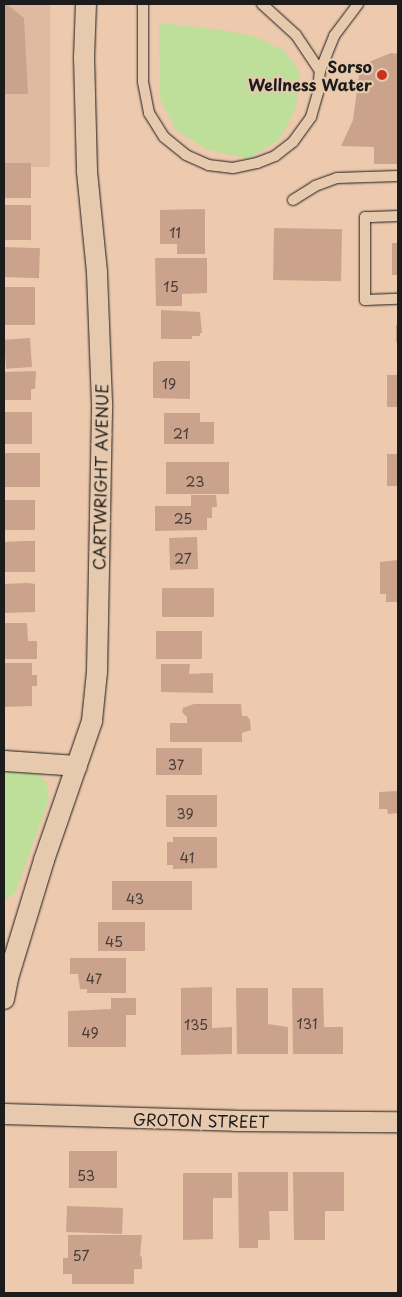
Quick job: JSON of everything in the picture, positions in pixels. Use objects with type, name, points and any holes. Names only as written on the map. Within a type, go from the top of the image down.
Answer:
[{"type":"street","name":"CARTWRIGHT AVENUE","points":[[4,999],[12,935],[44,860],[92,721],[97,672],[102,403],[98,272],[87,171],[84,58],[86,4]]},
{"type":"street","points":[[4,761],[77,766]]},
{"type":"street","name":"GROTON STREET","points":[[4,1114],[235,1121],[398,1122]]},
{"type":"lane","points":[[143,4],[144,82],[149,113],[164,137],[186,156],[208,165],[233,168],[257,163],[275,156],[293,142],[311,116],[318,92],[320,71],[334,36],[358,4]]},
{"type":"lane","points":[[262,4],[296,35],[320,71]]},
{"type":"lane","points":[[294,200],[315,186],[337,178],[398,176]]},
{"type":"lane","points":[[398,216],[365,217],[364,300],[398,299]]},
{"type":"shaded area","points":[[4,4],[50,4],[50,167],[4,167]]},
{"type":"green space","points":[[159,23],[223,30],[253,36],[285,51],[300,73],[296,107],[280,139],[248,159],[206,149],[176,130],[160,98]]},
{"type":"green space","points":[[4,770],[36,772],[46,782],[49,799],[15,893],[5,900]]},
{"type":"building","points":[[4,5],[8,5],[24,18],[28,94],[4,94]]},
{"type":"building","points":[[391,53],[398,54],[398,164],[374,164],[374,147],[341,146],[353,120],[359,75],[371,61]]},
{"type":"building","points":[[4,163],[31,163],[31,198],[4,198]]},
{"type":"building","points":[[4,205],[31,205],[31,240],[4,240]]},
{"type":"building","points":[[205,209],[205,254],[177,254],[177,244],[160,244],[160,210]]},
{"type":"building","points":[[274,228],[342,229],[341,281],[273,280]]},
{"type":"building","points":[[392,243],[398,243],[398,275],[392,275]]},
{"type":"building","points":[[4,247],[40,248],[39,278],[4,277]]},
{"type":"building","points":[[155,258],[207,258],[207,293],[182,294],[182,306],[156,306]]},
{"type":"building","points":[[4,287],[35,287],[35,325],[4,325]]},
{"type":"building","points":[[161,310],[200,312],[202,333],[200,333],[200,336],[192,336],[192,339],[161,339]]},
{"type":"building","points":[[396,325],[398,325],[398,342],[396,342]]},
{"type":"building","points":[[30,338],[32,367],[6,369],[4,340]]},
{"type":"building","points":[[190,361],[190,399],[153,398],[153,362]]},
{"type":"building","points":[[36,371],[35,389],[31,389],[31,400],[4,400],[4,372]]},
{"type":"building","points":[[387,375],[398,375],[398,407],[387,407]]},
{"type":"building","points":[[4,412],[32,412],[32,444],[4,444]]},
{"type":"building","points":[[164,413],[200,413],[200,422],[214,422],[214,444],[164,444]]},
{"type":"building","points":[[6,453],[40,453],[40,487],[4,487],[4,456]]},
{"type":"building","points":[[387,454],[398,454],[398,486],[387,486]]},
{"type":"building","points":[[166,462],[229,462],[229,494],[166,494]]},
{"type":"building","points":[[191,495],[216,495],[217,507],[212,507],[212,518],[207,518],[207,530],[155,531],[155,506],[191,506]]},
{"type":"building","points":[[4,500],[35,500],[35,530],[4,530]]},
{"type":"building","points":[[197,537],[198,569],[170,570],[169,538]]},
{"type":"building","points":[[35,541],[35,572],[4,572],[4,542]]},
{"type":"building","points":[[398,560],[398,602],[386,602],[386,594],[380,594],[380,562]]},
{"type":"building","points":[[4,584],[35,584],[35,612],[4,613]]},
{"type":"building","points":[[162,588],[214,588],[214,617],[162,617]]},
{"type":"building","points":[[4,623],[27,623],[28,641],[37,641],[37,659],[4,659]]},
{"type":"building","points":[[156,631],[202,631],[202,659],[156,659]]},
{"type":"building","points":[[4,663],[32,663],[32,675],[37,675],[37,686],[32,686],[32,706],[4,707]]},
{"type":"building","points":[[161,664],[190,664],[189,674],[213,673],[213,693],[161,692]]},
{"type":"building","points":[[194,704],[241,704],[242,716],[247,716],[250,720],[251,730],[242,733],[242,742],[170,742],[170,723],[187,723],[187,717],[182,712],[183,708]]},
{"type":"building","points":[[156,748],[202,748],[202,775],[156,775]]},
{"type":"building","points":[[398,791],[398,813],[388,814],[387,809],[379,809],[379,792]]},
{"type":"building","points":[[166,795],[217,795],[217,827],[166,827]]},
{"type":"building","points":[[173,837],[217,837],[217,868],[173,869],[173,865],[167,865],[167,842],[173,842]]},
{"type":"building","points":[[112,881],[192,881],[192,910],[112,910]]},
{"type":"building","points":[[98,922],[145,922],[145,951],[98,951]]},
{"type":"building","points":[[70,958],[126,958],[126,993],[87,993],[87,989],[80,989],[78,974],[70,974]]},
{"type":"building","points":[[212,987],[212,1028],[232,1027],[232,1054],[181,1055],[181,988]]},
{"type":"building","points":[[236,988],[268,988],[268,1024],[288,1027],[288,1054],[237,1054]]},
{"type":"building","points":[[292,988],[323,988],[324,1027],[343,1027],[343,1054],[293,1054]]},
{"type":"building","points":[[111,998],[136,998],[136,1015],[126,1015],[126,1047],[68,1047],[68,1011],[111,1009]]},
{"type":"building","points":[[69,1151],[117,1151],[117,1188],[69,1188]]},
{"type":"building","points":[[238,1172],[288,1172],[288,1211],[269,1211],[270,1240],[258,1240],[258,1248],[239,1248]]},
{"type":"building","points":[[293,1172],[344,1172],[344,1211],[325,1211],[325,1240],[294,1240]]},
{"type":"building","points":[[183,1173],[232,1173],[232,1198],[213,1198],[213,1239],[183,1240]]},
{"type":"building","points":[[67,1206],[123,1208],[122,1234],[66,1232]]},
{"type":"building","points":[[68,1235],[142,1235],[140,1256],[142,1257],[142,1269],[134,1269],[134,1284],[72,1284],[72,1274],[63,1274],[63,1258],[68,1258]]},
{"type":"place","name":"Sorso Wellness Water","points":[[382,75]]}]
